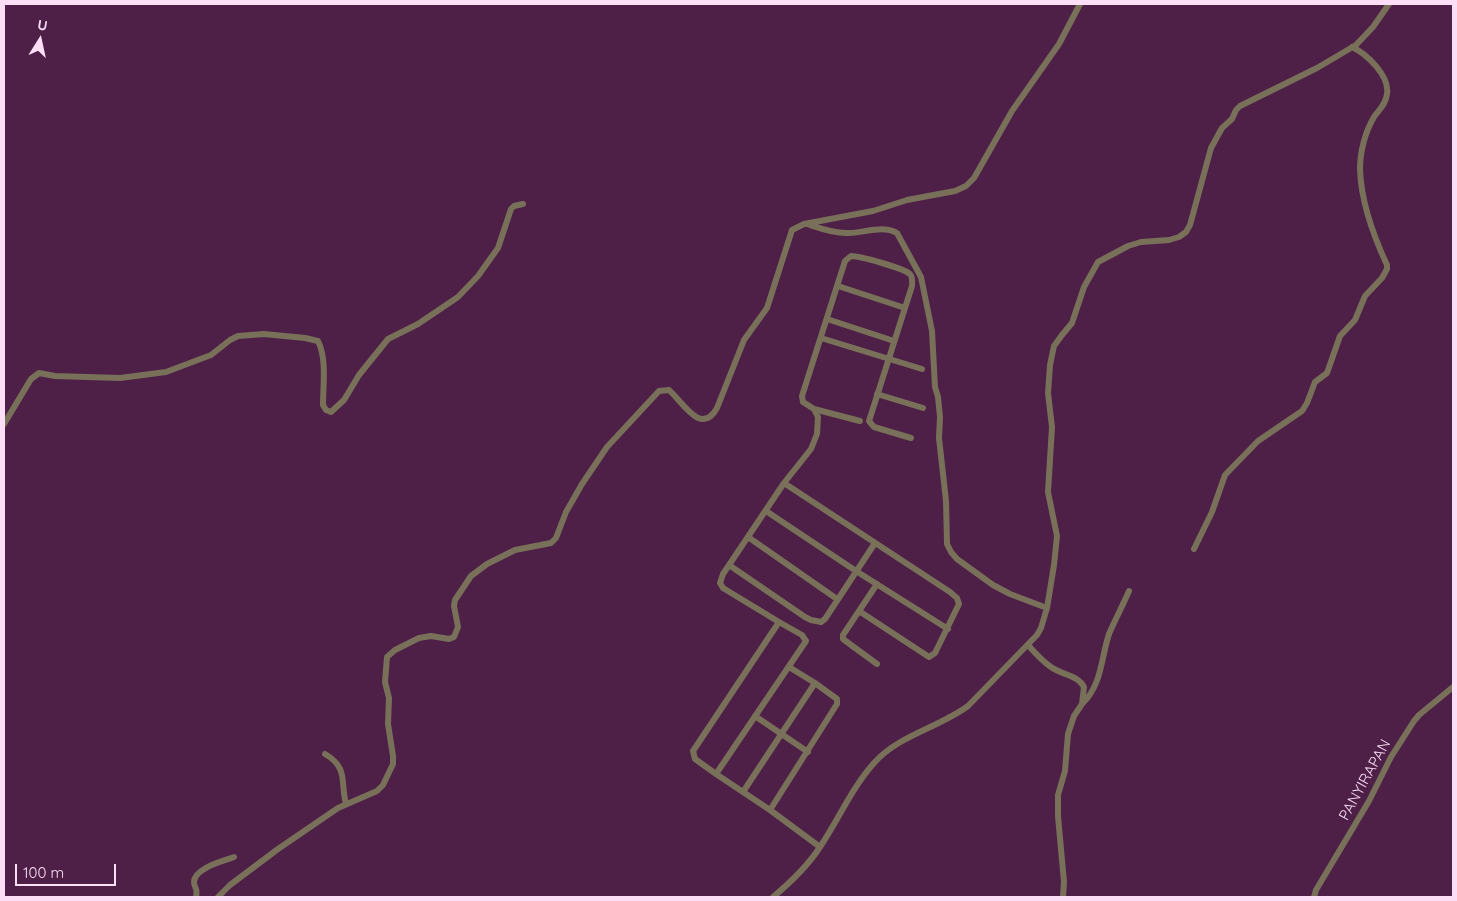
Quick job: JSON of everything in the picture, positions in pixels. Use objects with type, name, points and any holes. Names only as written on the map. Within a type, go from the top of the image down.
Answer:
[{"type":"street","points":[[218,897],[223,890],[240,876],[278,849],[346,804],[377,791],[383,785],[393,764],[388,724],[390,698],[385,682],[386,660],[389,655],[419,638],[432,636],[449,639],[454,637],[458,627],[454,606],[455,600],[471,576],[487,564],[514,550],[551,543],[556,538],[566,512],[582,484],[607,447],[659,391],[668,390],[689,412],[698,418],[707,418],[712,415],[717,408],[744,340],[767,308],[776,285],[789,237],[797,227],[873,211],[907,200],[955,191],[966,186],[974,178],[1012,111],[1059,44],[1080,4]]},
{"type":"street","points":[[773,897],[801,871],[820,847],[844,805],[874,763],[902,740],[951,717],[968,706],[1028,645],[1042,628],[1047,608],[1057,536],[1048,492],[1052,427],[1048,393],[1050,365],[1054,346],[1074,319],[1091,272],[1098,262],[1128,246],[1141,242],[1169,240],[1180,237],[1190,225],[1211,148],[1222,128],[1232,119],[1236,110],[1240,106],[1317,68],[1352,47],[1368,32],[1388,4]]},
{"type":"street","points":[[1194,548],[1212,512],[1225,475],[1258,441],[1302,411],[1308,403],[1315,382],[1328,373],[1340,336],[1354,320],[1365,296],[1382,278],[1387,269],[1366,210],[1360,169],[1365,138],[1374,118],[1384,103],[1387,90],[1377,67],[1365,54],[1352,47]]},
{"type":"street","points":[[4,424],[31,379],[40,373],[55,376],[120,378],[166,372],[211,355],[238,336],[264,334],[318,341],[324,367],[323,405],[326,410],[331,412],[344,400],[359,375],[388,339],[418,324],[458,297],[478,276],[498,248],[511,210],[514,206],[523,204]]},
{"type":"street","points":[[807,224],[825,230],[846,233],[881,229],[897,233],[921,277],[932,331],[935,387],[940,417],[939,438],[947,544],[957,559],[993,585],[1010,594],[1047,608]]},
{"type":"street","points":[[860,421],[814,409],[803,402],[802,396],[848,258],[854,256],[903,270],[911,276],[912,286],[869,421],[870,424],[879,429],[911,438]]},
{"type":"street","points":[[838,286],[905,308]]},
{"type":"street","points":[[827,319],[894,341]]},
{"type":"street","points":[[821,338],[922,369]]},
{"type":"street","points":[[877,394],[923,408]]},
{"type":"street","points":[[716,774],[806,641],[802,635],[720,585],[723,574],[784,482],[814,443],[818,424],[814,409]]},
{"type":"street","points":[[784,482],[950,592],[959,601],[948,629],[935,653],[929,657],[859,611]]},
{"type":"street","points":[[766,511],[856,572],[948,629]]},
{"type":"street","points":[[748,537],[837,600]]},
{"type":"street","points":[[730,565],[811,620],[821,622],[875,543]]},
{"type":"street","points":[[876,584],[845,630],[843,639],[877,664]]},
{"type":"street","points":[[1063,897],[1064,882],[1058,795],[1065,771],[1071,724],[1095,686],[1102,668],[1109,634],[1130,591]]},
{"type":"street","points":[[780,622],[693,751],[695,759],[820,847]]},
{"type":"street","points":[[1028,645],[1039,658],[1052,668],[1082,683],[1084,687],[1082,704]]},
{"type":"street","points":[[770,810],[838,702],[837,699],[815,683],[789,667]]},
{"type":"street","points":[[743,792],[815,683]]},
{"type":"street","name":"PANYIRAPAN","points":[[1314,897],[1316,890],[1368,801],[1391,757],[1414,721],[1453,687]]},
{"type":"street","points":[[755,716],[808,752]]},
{"type":"street","points":[[325,754],[335,761],[342,772],[346,804]]},
{"type":"street","points":[[196,897],[198,889],[194,881],[200,873],[206,867],[234,857]]}]
